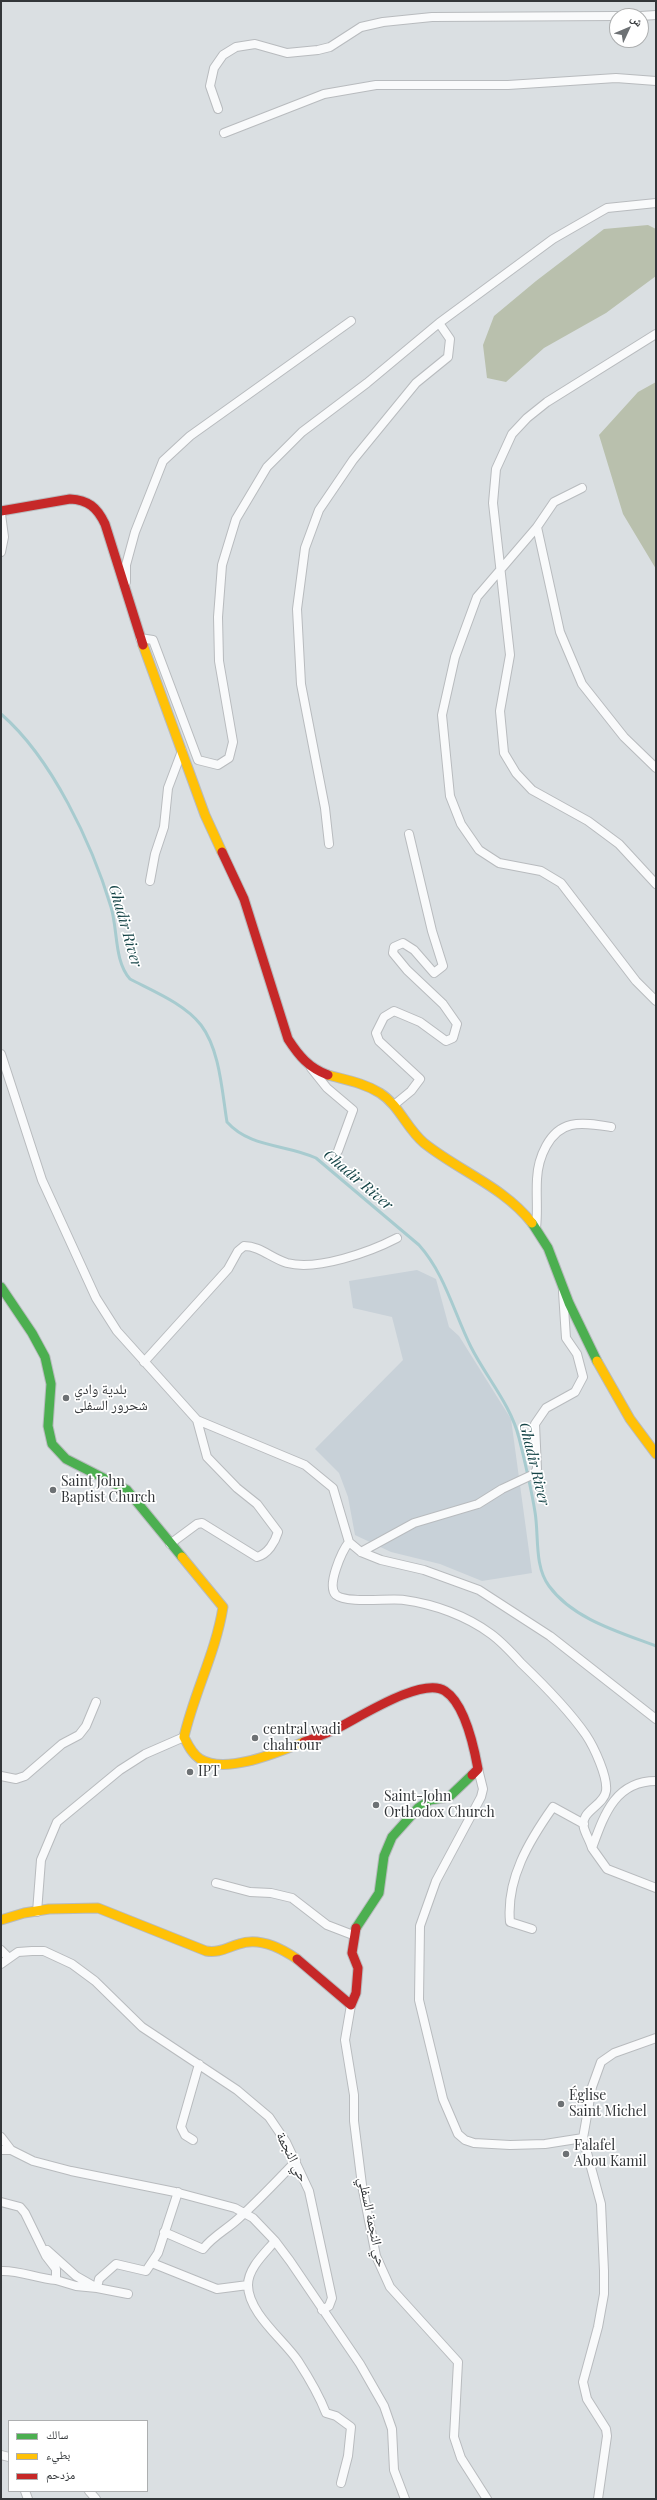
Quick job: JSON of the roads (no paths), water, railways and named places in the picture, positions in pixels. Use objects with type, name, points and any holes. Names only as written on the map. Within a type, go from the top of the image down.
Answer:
[{"type":"street","points":[[218,109],[210,86],[214,68],[223,54],[236,47],[255,44],[287,53],[318,50],[330,48],[361,27],[383,22],[432,16],[609,16]]},
{"type":"street","points":[[224,133],[324,94],[376,85],[508,85],[616,78],[656,81]]},
{"type":"street","points":[[140,638],[153,640],[198,760],[218,764],[229,758],[233,742],[219,661],[218,617],[222,565],[236,519],[267,467],[302,432],[367,383],[439,323],[553,239],[607,208],[656,203]]},
{"type":"street","points":[[126,593],[126,565],[135,532],[163,461],[190,436],[351,321]]},
{"type":"street","points":[[329,844],[325,808],[301,684],[297,609],[305,548],[319,510],[353,460],[416,383],[448,357],[450,339],[439,323]]},
{"type":"street","points":[[656,334],[547,402],[527,418],[512,434],[496,469],[493,503],[510,655],[500,711],[504,753],[516,773],[532,790],[588,821],[619,844],[656,884]]},
{"type":"street","points":[[582,488],[554,502],[537,527],[477,597],[455,657],[442,715],[450,796],[461,824],[479,850],[499,863],[541,871],[561,883],[636,981],[656,1001]]},
{"type":"street","points":[[1,511],[60,500],[79,499],[87,502],[98,511],[105,524],[140,638],[205,815],[244,899],[288,1039],[295,1053],[327,1088],[353,1110],[338,1151]]},
{"type":"street","points":[[1,514],[4,537],[1,552]]},
{"type":"street","points":[[537,527],[560,632],[582,684],[624,737],[656,768]]},
{"type":"street","points":[[150,881],[155,854],[164,827],[168,788],[182,751]]},
{"type":"street","points":[[394,1105],[411,1091],[420,1078],[379,1042],[376,1034],[384,1017],[394,1011],[407,1015],[446,1041],[453,1038],[456,1024],[443,1004],[399,962],[393,953],[394,947],[403,943],[414,950],[434,973],[443,966],[432,931],[409,834]]},
{"type":"street","points":[[1,1054],[42,1180],[74,1253],[96,1298],[117,1331],[197,1420],[305,1465],[325,1480],[336,1494],[349,1542],[361,1552],[381,1560],[432,1572],[479,1590],[568,1649],[656,1719]]},
{"type":"street","points":[[310,1068],[380,1093],[394,1105],[423,1142],[496,1191],[528,1218],[550,1250],[562,1287],[588,1344],[612,1390],[638,1433],[656,1454]]},
{"type":"street","points":[[536,1228],[539,1208],[539,1164],[548,1143],[564,1127],[571,1125],[611,1127]]},
{"type":"street","points":[[144,1362],[228,1269],[244,1246],[260,1249],[284,1262],[295,1264],[343,1259],[397,1238]]},
{"type":"street","points":[[1,1287],[41,1347],[47,1361],[51,1383],[50,1444],[57,1454],[127,1490],[170,1544],[221,1603],[224,1613],[220,1634],[189,1715],[184,1737],[193,1753],[200,1759],[221,1766],[231,1764],[326,1733],[402,1696],[436,1687],[445,1690],[455,1702],[474,1746],[483,1789],[481,1797],[436,1881],[420,1926],[418,2000],[443,2100],[458,2134],[469,2141],[510,2145],[545,2144],[583,2138]]},
{"type":"street","points":[[361,1552],[414,1523],[478,1504],[502,1489],[530,1478],[537,1470],[535,1424],[546,1408],[575,1392],[584,1377],[577,1354],[566,1338],[562,1287]]},
{"type":"street","points":[[170,1544],[196,1524],[202,1523],[257,1557],[262,1556],[275,1542],[278,1532],[257,1504],[237,1488],[206,1457],[197,1420]]},
{"type":"street","points":[[349,1542],[341,1555],[332,1588],[337,1596],[347,1599],[404,1600],[430,1604],[449,1611],[491,1634],[545,1687],[586,1734],[597,1756],[606,1783],[606,1793],[601,1802],[588,1813],[584,1824],[592,1848],[607,1868],[656,1888]]},
{"type":"street","points":[[1,1776],[16,1779],[25,1776],[62,1744],[79,1734],[86,1726],[96,1702]]},
{"type":"street","points":[[38,1912],[38,1880],[41,1860],[57,1822],[96,1788],[125,1767],[145,1754],[184,1737]]},
{"type":"street","points":[[1,1920],[38,1912],[80,1907],[98,1908],[193,1947],[219,1953],[245,1942],[262,1942],[290,1955],[306,1966],[351,2006],[356,1993],[358,1968],[352,1953],[353,1935],[358,1922],[379,1893],[384,1856],[392,1837],[418,1808],[430,1800],[449,1797],[455,1793],[478,1769]]},
{"type":"street","points":[[592,1848],[604,1818],[622,1792],[634,1783],[656,1781]]},
{"type":"street","points":[[532,1929],[510,1922],[508,1908],[517,1868],[532,1836],[553,1807],[584,1824]]},
{"type":"street","points":[[216,1882],[250,1892],[271,1893],[292,1898],[327,1925],[353,1935]]},
{"type":"street","points":[[1,1950],[9,1958]]},
{"type":"street","name":"حي النجمة","points":[[1,1964],[18,1952],[44,1951],[72,1964],[95,1981],[142,2027],[244,2094],[269,2117],[296,2161],[309,2191],[323,2262],[332,2293],[331,2303],[322,2310]]},
{"type":"street","name":"حي النجمة السفلي","points":[[351,2006],[344,2040],[354,2095],[354,2121],[362,2185],[376,2256],[390,2287],[458,2362],[454,2437],[461,2458],[487,2499]]},
{"type":"street","points":[[598,2499],[606,2441],[606,2429],[587,2399],[582,2382],[598,2327],[604,2294],[604,2271],[601,2204],[583,2138],[592,2087],[601,2062],[614,2052],[656,2038]]},
{"type":"street","points":[[193,2140],[185,2135],[181,2128],[199,2064]]},
{"type":"street","points":[[1,2137],[11,2150],[32,2161],[72,2171],[178,2192],[235,2208],[245,2213],[275,2241],[360,2364],[388,2417],[392,2429],[394,2470],[405,2499]]},
{"type":"street","points":[[1,2150],[11,2150]]},
{"type":"street","points":[[164,2232],[203,2249],[211,2239],[227,2229],[245,2213],[296,2161]]},
{"type":"street","points":[[97,2288],[99,2279],[116,2264],[146,2271],[158,2253],[178,2192]]},
{"type":"street","points":[[1,2202],[20,2208],[30,2220],[56,2270],[56,2280]]},
{"type":"street","points":[[275,2241],[254,2267],[248,2285],[254,2303],[274,2334],[298,2361],[319,2395],[326,2413],[336,2416],[352,2427],[348,2456],[341,2483]]},
{"type":"street","points":[[42,2245],[76,2276],[97,2288]]},
{"type":"street","points":[[152,2263],[217,2289],[248,2285]]},
{"type":"street","points":[[1,2271],[12,2270],[35,2278],[56,2280],[76,2286],[97,2288],[128,2294]]},
{"type":"waterway","name":"Ghadir River","points":[[1,714],[20,732],[37,754],[68,803],[81,830],[93,856],[111,907],[119,954],[125,972],[130,979],[178,1004],[194,1017],[207,1035],[216,1059],[222,1085],[227,1122],[246,1137],[316,1158],[419,1245],[436,1268],[471,1347],[504,1403],[515,1426],[526,1465],[533,1503],[539,1560],[544,1578],[549,1586],[559,1597],[584,1616],[612,1630],[656,1646]]},
{"type":"place","name":"بلدية وادي شحرور السفلى","points":[[66,1398]]},
{"type":"place","name":"Saint John Baptist Church","points":[[53,1490]]},
{"type":"place","name":"central wadi chahrour","points":[[255,1738]]},
{"type":"place","name":"IPT","points":[[190,1772]]},
{"type":"place","name":"Saint-John Orthodox Church","points":[[376,1805]]},
{"type":"place","name":"Église Saint Michel","points":[[561,2104]]},
{"type":"place","name":"Falafel Abou Kamil","points":[[566,2154]]}]
